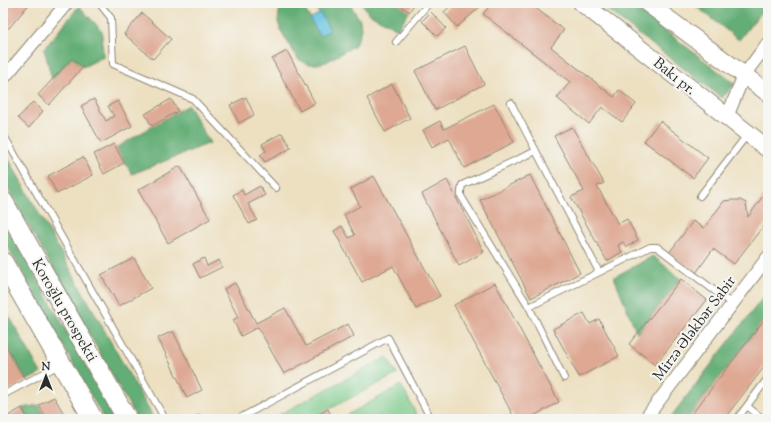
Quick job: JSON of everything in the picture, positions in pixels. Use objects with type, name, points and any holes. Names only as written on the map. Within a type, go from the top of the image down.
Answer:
[{"type":"main road","name":"Koroğlu prospekti","points":[[3,201],[127,419]]},
{"type":"main road","name":"Koroğlu prospekti","points":[[3,262],[60,364],[93,419]]},
{"type":"street","points":[[3,79],[67,3]]},
{"type":"street","name":"Bakı pr.","points":[[582,3],[662,64],[768,149]]},
{"type":"street","points":[[647,3],[768,93]]},
{"type":"street","points":[[727,117],[744,75],[768,42]]},
{"type":"street","name":"Mirzə Ələkbər Sabir","points":[[645,419],[768,257]]},
{"type":"lane","points":[[99,3],[111,18],[113,64],[194,99],[276,188]]},
{"type":"lane","points":[[396,42],[429,3]]},
{"type":"lane","points":[[511,104],[599,272]]},
{"type":"lane","points":[[700,196],[748,133]]},
{"type":"lane","points":[[3,134],[165,419]]},
{"type":"lane","points":[[536,151],[462,185],[460,191],[465,203],[529,307],[564,378]]},
{"type":"lane","points":[[529,307],[650,247],[658,247],[732,304]]},
{"type":"lane","points":[[238,419],[388,338],[431,419]]},
{"type":"lane","points":[[3,395],[60,364]]},
{"type":"lane","points":[[737,419],[768,378]]},
{"type":"lane","points":[[746,406],[763,419]]},
{"type":"green space","points":[[283,3],[301,3],[320,35],[329,30],[313,3],[349,3],[360,20],[361,29],[358,39],[354,46],[326,62],[308,64],[298,59],[281,31],[278,22],[279,12]]},
{"type":"green space","points":[[362,3],[397,3],[409,12],[398,29],[368,13]]},
{"type":"green space","points":[[598,3],[629,3],[735,84],[722,98]]},
{"type":"green space","points":[[692,3],[768,3],[739,40]]},
{"type":"green space","points":[[79,6],[102,31],[103,57],[83,67],[72,58],[52,79],[44,49]]},
{"type":"green space","points":[[188,105],[210,143],[132,174],[116,148]]},
{"type":"green space","points":[[3,149],[154,419],[137,419],[3,180]]},
{"type":"green space","points":[[3,218],[116,419],[104,419],[3,238]]},
{"type":"green space","points":[[653,256],[681,279],[637,333],[614,277]]},
{"type":"green space","points":[[768,291],[768,323],[764,320],[688,419],[669,419]]},
{"type":"green space","points":[[3,305],[41,373],[26,381],[3,340]]},
{"type":"green space","points":[[387,357],[397,374],[310,419],[271,419]]},
{"type":"green space","points":[[401,385],[419,419],[340,419]]},
{"type":"green space","points":[[39,405],[47,419],[28,419],[22,408]]},
{"type":"water","points":[[320,13],[330,30],[320,36],[310,19]]},
{"type":"building","points":[[3,3],[30,3],[9,28],[3,28]]},
{"type":"building","points":[[397,3],[415,3],[409,12]]},
{"type":"building","points":[[454,3],[478,3],[481,6],[457,27],[444,12]]},
{"type":"building","points":[[492,3],[529,3],[564,30],[551,47],[614,97],[619,90],[636,104],[622,122],[602,107],[589,124],[557,98],[570,82],[483,14]]},
{"type":"building","points":[[431,12],[446,28],[437,36],[422,21]]},
{"type":"building","points":[[142,13],[171,39],[153,59],[124,34]]},
{"type":"building","points":[[465,46],[484,84],[435,110],[415,71]]},
{"type":"building","points":[[287,51],[315,103],[300,111],[272,59]]},
{"type":"building","points":[[72,58],[83,67],[49,105],[38,95]]},
{"type":"building","points":[[392,84],[410,118],[385,132],[367,98]]},
{"type":"building","points":[[246,97],[254,115],[239,123],[230,105]]},
{"type":"building","points":[[94,99],[106,121],[114,116],[108,106],[118,101],[132,126],[101,143],[81,106]]},
{"type":"building","points":[[171,99],[178,111],[152,126],[145,114]]},
{"type":"building","points":[[33,102],[43,111],[29,128],[18,118]]},
{"type":"building","points":[[494,104],[514,142],[464,168],[449,138],[432,147],[423,130],[440,121],[444,129]]},
{"type":"building","points":[[660,121],[708,158],[693,178],[644,141]]},
{"type":"building","points":[[572,127],[604,183],[597,186],[618,224],[627,219],[638,240],[627,247],[623,242],[618,245],[622,252],[607,261],[571,197],[584,191],[554,136]]},
{"type":"building","points":[[282,133],[291,148],[265,162],[260,155],[266,151],[262,144]]},
{"type":"building","points":[[114,144],[124,163],[104,174],[94,154]]},
{"type":"building","points":[[83,157],[93,175],[57,194],[48,176]]},
{"type":"building","points":[[180,166],[210,219],[168,243],[138,190]]},
{"type":"building","points":[[530,175],[580,273],[531,298],[480,200]]},
{"type":"building","points":[[374,176],[440,296],[416,309],[393,266],[362,282],[334,231],[342,226],[349,238],[355,235],[344,215],[360,206],[351,189]]},
{"type":"building","points":[[447,180],[484,252],[459,266],[422,194]]},
{"type":"building","points":[[260,186],[265,195],[248,204],[257,220],[249,224],[233,195],[242,190],[244,195]]},
{"type":"building","points":[[768,189],[768,220],[734,264],[713,249],[696,273],[669,253],[693,221],[704,228],[724,201],[732,200],[740,200],[746,203],[748,217]]},
{"type":"building","points":[[134,258],[151,288],[119,306],[101,275]]},
{"type":"building","points":[[204,258],[207,266],[219,260],[222,267],[200,278],[193,264]]},
{"type":"building","points":[[681,279],[707,300],[655,365],[629,344]]},
{"type":"building","points":[[235,283],[256,323],[285,308],[306,346],[348,324],[354,336],[284,374],[258,327],[241,336],[233,320],[238,317],[224,289]]},
{"type":"building","points":[[495,283],[559,402],[528,419],[515,419],[454,305]]},
{"type":"building","points":[[584,313],[590,324],[599,319],[619,356],[579,377],[553,329]]},
{"type":"building","points":[[764,320],[768,323],[768,362],[724,419],[688,419]]},
{"type":"building","points":[[173,331],[202,390],[187,398],[158,338]]},
{"type":"building","points":[[3,340],[26,381],[3,394]]},
{"type":"building","points":[[54,397],[67,419],[47,419],[39,405]]},
{"type":"building","points":[[22,408],[28,419],[3,419]]},
{"type":"building","points":[[328,409],[333,419],[310,419]]},
{"type":"building","points":[[200,414],[202,419],[190,419]]}]
